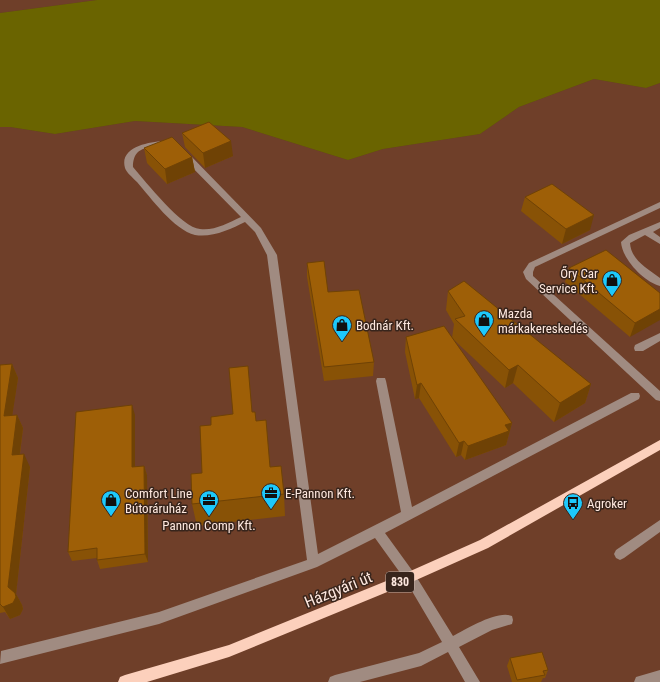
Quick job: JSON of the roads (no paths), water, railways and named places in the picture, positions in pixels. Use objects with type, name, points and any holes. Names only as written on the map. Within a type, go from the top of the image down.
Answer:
[{"type":"main road","name":"Házgyári út","points":[[124,682],[229,651],[410,577],[484,544],[660,445]]},
{"type":"lane","points":[[247,218],[208,231],[197,232],[188,229],[129,168],[129,160],[131,155],[135,151],[151,144],[171,144],[178,148],[247,218],[258,230],[272,255],[308,516],[313,563]]},
{"type":"lane","points":[[660,205],[532,265],[528,272],[529,277],[660,397]]},
{"type":"lane","points":[[660,224],[632,236],[625,242],[625,250],[629,257],[660,283]]},
{"type":"lane","points":[[646,231],[660,242]]},
{"type":"lane","points":[[639,348],[660,337]]},
{"type":"lane","points":[[381,381],[408,516]]},
{"type":"lane","points":[[1,658],[159,618],[313,563],[408,516],[635,396]]},
{"type":"lane","points":[[620,554],[660,524]]},
{"type":"lane","points":[[377,531],[410,577],[473,682]]},
{"type":"lane","points":[[335,682],[421,659],[490,624],[507,620]]},
{"type":"lane","points":[[641,682],[660,677]]},
{"type":"place","name":"Őry Car Service Kft.","points":[[612,297]]},
{"type":"place","name":"Mazda márkakereskedés","points":[[484,337]]},
{"type":"place","name":"Bodnár Kft.","points":[[342,342]]},
{"type":"place","name":"E-Pannon Kft.","points":[[271,510]]},
{"type":"place","name":"Comfort Line Bútoráruház","points":[[111,517]]},
{"type":"place","name":"Pannon Comp Kft.","points":[[209,517]]},
{"type":"place","name":"Agroker","points":[[573,520]]}]
